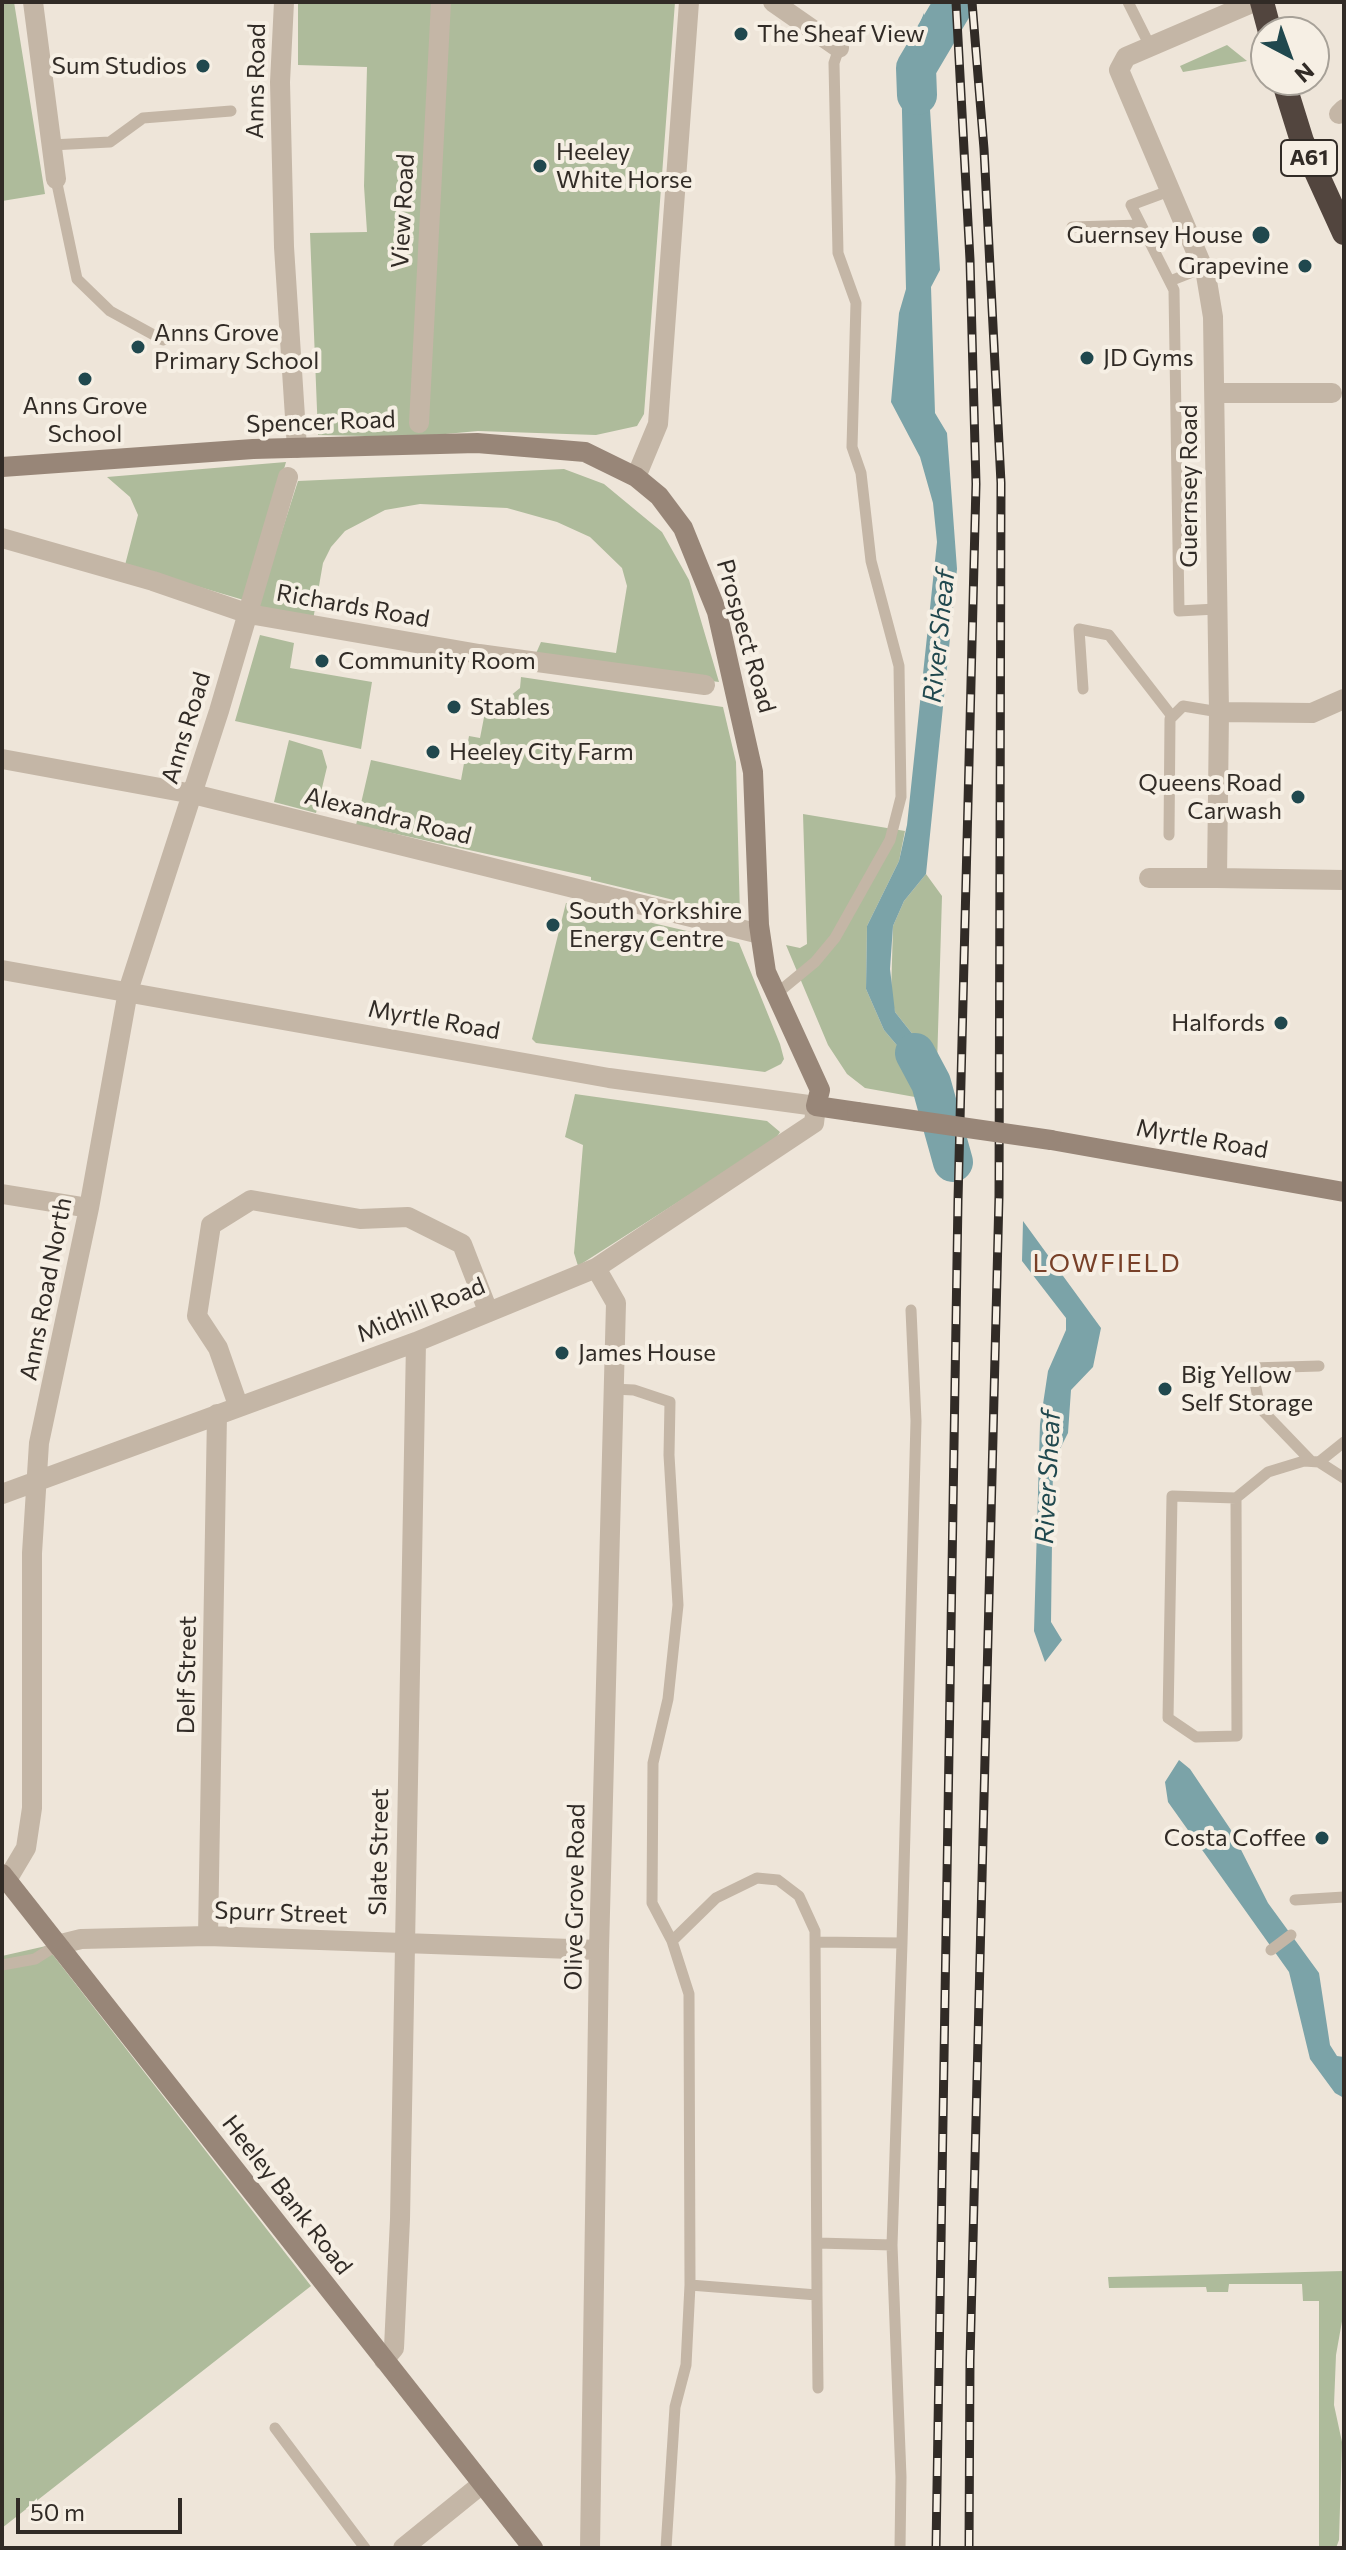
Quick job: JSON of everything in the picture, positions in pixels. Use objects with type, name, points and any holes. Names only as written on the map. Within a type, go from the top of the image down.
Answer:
[{"type":"highway","name":"A61","points":[[1288,96],[1305,150],[1344,233]]},
{"type":"main road","name":"Spencer Road","points":[[2,467],[297,448],[477,443],[585,452],[636,477]]},
{"type":"main road","name":"Prospect Road","points":[[636,477],[659,496],[683,528],[717,612],[753,772],[760,934],[766,972],[820,1090],[816,1106]]},
{"type":"main road","name":"Myrtle Road","points":[[816,1106],[1051,1140],[1344,1192]]},
{"type":"main road","name":"Heeley Bank Road","points":[[5,1877],[533,2548]]},
{"type":"street","points":[[33,2],[56,179]]},
{"type":"street","name":"Anns Road","points":[[284,2],[280,82],[284,247],[297,448]]},
{"type":"street","name":"View Road","points":[[419,423],[441,2]]},
{"type":"street","points":[[636,477],[658,424],[689,2]]},
{"type":"street","points":[[773,2],[839,48]]},
{"type":"street","points":[[1150,46],[1254,2]]},
{"type":"street","name":"Guernsey Road","points":[[1150,46],[1120,64],[1119,75],[1203,268],[1212,305],[1219,712],[1217,878]]},
{"type":"street","points":[[1215,393],[1332,393]]},
{"type":"street","name":"Anns Road","points":[[128,991],[193,794],[288,477]]},
{"type":"street","name":"Richards Road","points":[[2,538],[153,581],[249,614],[479,654],[705,685]]},
{"type":"street","points":[[1219,712],[1312,713],[1344,699]]},
{"type":"street","name":"Alexandra Road","points":[[2,759],[193,794],[760,934]]},
{"type":"street","points":[[1149,878],[1344,880]]},
{"type":"street","name":"Myrtle Road","points":[[2,970],[609,1078],[816,1106]]},
{"type":"street","name":"Anns Road North","points":[[5,1877],[24,1854],[31,1827],[32,1553],[39,1481],[39,1443],[89,1208],[128,991]]},
{"type":"street","name":"Midhill Road","points":[[2,1494],[416,1342],[596,1268],[814,1123],[816,1106]]},
{"type":"street","points":[[2,1194],[89,1208]]},
{"type":"street","points":[[238,1405],[218,1348],[197,1316],[211,1225],[251,1200],[360,1219],[408,1217],[462,1244],[488,1311]]},
{"type":"street","name":"Olive Grove Road","points":[[588,2543],[616,1303],[596,1268]]},
{"type":"street","name":"Slate Street","points":[[384,2360],[394,2348],[395,2333],[416,1342]]},
{"type":"street","name":"Delf Street","points":[[208,1936],[217,1414]]},
{"type":"street","name":"Spurr Street","points":[[57,1945],[81,1939],[208,1936],[599,1950]]},
{"type":"street","points":[[403,2548],[482,2484]]},
{"type":"lane","points":[[1128,2],[1150,46]]},
{"type":"lane","points":[[775,995],[815,962],[835,938],[890,840],[901,797],[899,666],[871,561],[861,473],[852,447],[856,303],[838,253],[834,63],[839,48]]},
{"type":"lane","points":[[51,145],[110,142],[143,118],[231,111]]},
{"type":"lane","points":[[56,179],[77,279],[110,311],[163,340]]},
{"type":"lane","points":[[1169,191],[1131,205],[1174,290],[1179,611],[1216,609]]},
{"type":"lane","points":[[1072,227],[1141,225]]},
{"type":"lane","points":[[1170,281],[1203,268]]},
{"type":"lane","points":[[1083,689],[1079,629],[1109,635],[1171,715]]},
{"type":"lane","points":[[1169,835],[1168,733],[1171,715],[1183,706],[1219,712]]},
{"type":"lane","points":[[900,2548],[901,2477],[892,2245],[916,1421],[911,1310]]},
{"type":"lane","points":[[1319,1366],[1252,1368],[1258,1401],[1265,1416],[1315,1461],[1344,1478]]},
{"type":"lane","points":[[613,1389],[634,1390],[670,1402],[669,1455],[678,1605],[668,1699],[653,1763],[652,1903],[672,1941],[689,1994],[690,2285],[686,2365],[675,2407],[666,2548]]},
{"type":"lane","points":[[1236,1498],[1237,1736],[1196,1737],[1168,1718],[1172,1496],[1236,1498],[1268,1472],[1315,1461],[1344,1442]]},
{"type":"lane","points":[[672,1941],[716,1898],[757,1878],[778,1880],[799,1896],[815,1931],[818,2388]]},
{"type":"lane","points":[[1295,1900],[1344,1897]]},
{"type":"lane","points":[[1271,1950],[1291,1935]]},
{"type":"lane","points":[[815,1942],[902,1943]]},
{"type":"lane","points":[[2,1965],[35,1959],[57,1945]]},
{"type":"lane","points":[[817,2243],[892,2245]]},
{"type":"lane","points":[[690,2285],[817,2295]]},
{"type":"lane","points":[[275,2428],[365,2548]]},
{"type":"green space","points":[[2,2],[14,2],[45,194],[2,201]]},
{"type":"green space","points":[[298,2],[675,2],[644,414],[637,426],[596,435],[478,431],[413,437],[318,435],[310,233],[367,232],[364,186],[367,67],[298,65]]},
{"type":"green space","points":[[1227,45],[1247,61],[1183,72],[1180,66]]},
{"type":"green space","points":[[286,462],[247,601],[125,565],[138,515],[130,497],[107,477]]},
{"type":"green space","points":[[564,469],[604,484],[662,532],[689,580],[719,682],[534,658],[541,642],[616,653],[627,586],[622,568],[590,537],[557,522],[507,508],[420,504],[385,510],[345,531],[331,547],[323,563],[313,620],[257,609],[298,481]]},
{"type":"green space","points":[[260,635],[294,643],[290,668],[372,682],[361,749],[235,721]]},
{"type":"green space","points":[[521,677],[723,707],[736,762],[740,916],[591,880],[591,877],[356,825],[371,760],[461,780],[469,736],[480,738],[487,702],[477,697],[504,701],[520,688]]},
{"type":"green space","points":[[289,740],[322,750],[327,767],[316,813],[274,802]]},
{"type":"green space","points":[[803,814],[905,831],[899,861],[867,926],[866,989],[884,1030],[917,1069],[926,1099],[865,1088],[847,1074],[828,1045],[786,945],[800,948],[807,944]]},
{"type":"green space","points":[[926,874],[942,896],[937,1065],[895,1012],[891,996],[893,926],[904,901]]},
{"type":"green space","points":[[566,903],[739,943],[780,1044],[784,1059],[781,1064],[765,1072],[536,1043],[532,1039]]},
{"type":"green space","points":[[575,1094],[767,1121],[780,1132],[775,1140],[578,1266],[574,1253],[583,1145],[565,1137]]},
{"type":"green space","points":[[46,1946],[311,2286],[2,2528],[2,1956]]},
{"type":"green space","points":[[1344,2271],[1344,2310],[1336,2355],[1334,2405],[1342,2442],[1339,2540],[1336,2548],[1319,2548],[1319,2301],[1303,2301],[1302,2284],[1229,2284],[1228,2292],[1207,2292],[1206,2287],[1109,2288],[1108,2277]]},
{"type":"water","points":[[924,13],[940,270],[931,287],[935,413],[947,433],[957,569],[926,874],[904,901],[893,926],[890,969],[895,1012],[937,1065],[946,1101],[926,1099],[917,1069],[884,1030],[866,989],[867,926],[899,861],[907,825],[937,542],[933,503],[920,457],[891,402],[899,313],[906,289],[901,68]]},
{"type":"water","points":[[1023,1221],[1101,1328],[1093,1367],[1071,1390],[1068,1433],[1053,1463],[1051,1622],[1062,1640],[1045,1662],[1034,1631],[1040,1424],[1048,1371],[1066,1330],[1066,1318],[1022,1261]]},
{"type":"water","points":[[1179,1760],[1190,1769],[1231,1830],[1268,1903],[1319,1973],[1330,2045],[1337,2056],[1344,2057],[1344,2098],[1335,2093],[1310,2059],[1289,1972],[1168,1802],[1165,1782]]},
{"type":"waterway","name":"River Sheaf","points":[[917,95],[916,68],[955,2]]},
{"type":"waterway","name":"River Sheaf","points":[[915,1053],[931,1083],[953,1162]]},
{"type":"railway","points":[[936,2548],[958,1200],[976,484],[970,260],[956,2]]},
{"type":"railway","points":[[969,2548],[970,2360],[999,1196],[1001,483],[984,149],[972,2]]},
{"type":"place","name":"The Sheaf View","points":[[741,34]]},
{"type":"place","name":"Sum Studios","points":[[203,66]]},
{"type":"place","name":"Heeley White Horse","points":[[540,166]]},
{"type":"place","name":"Guernsey House","points":[[1261,235]]},
{"type":"place","name":"Grapevine","points":[[1305,266]]},
{"type":"place","name":"Anns Grove Primary School","points":[[138,347]]},
{"type":"place","name":"JD Gyms","points":[[1087,358]]},
{"type":"place","name":"Anns Grove School","points":[[85,379]]},
{"type":"place","name":"Community Room","points":[[322,661]]},
{"type":"place","name":"Stables","points":[[454,707]]},
{"type":"place","name":"Heeley City Farm","points":[[433,752]]},
{"type":"place","name":"Queens Road Carwash","points":[[1298,797]]},
{"type":"place","name":"South Yorkshire Energy Centre","points":[[553,925]]},
{"type":"place","name":"Halfords","points":[[1281,1023]]},
{"type":"place","name":"James House","points":[[562,1353]]},
{"type":"place","name":"Big Yellow Self Storage","points":[[1165,1389]]},
{"type":"place","name":"Costa Coffee","points":[[1322,1838]]},
{"type":"district","name":"LOWFIELD","points":[[1107,1263]]}]
